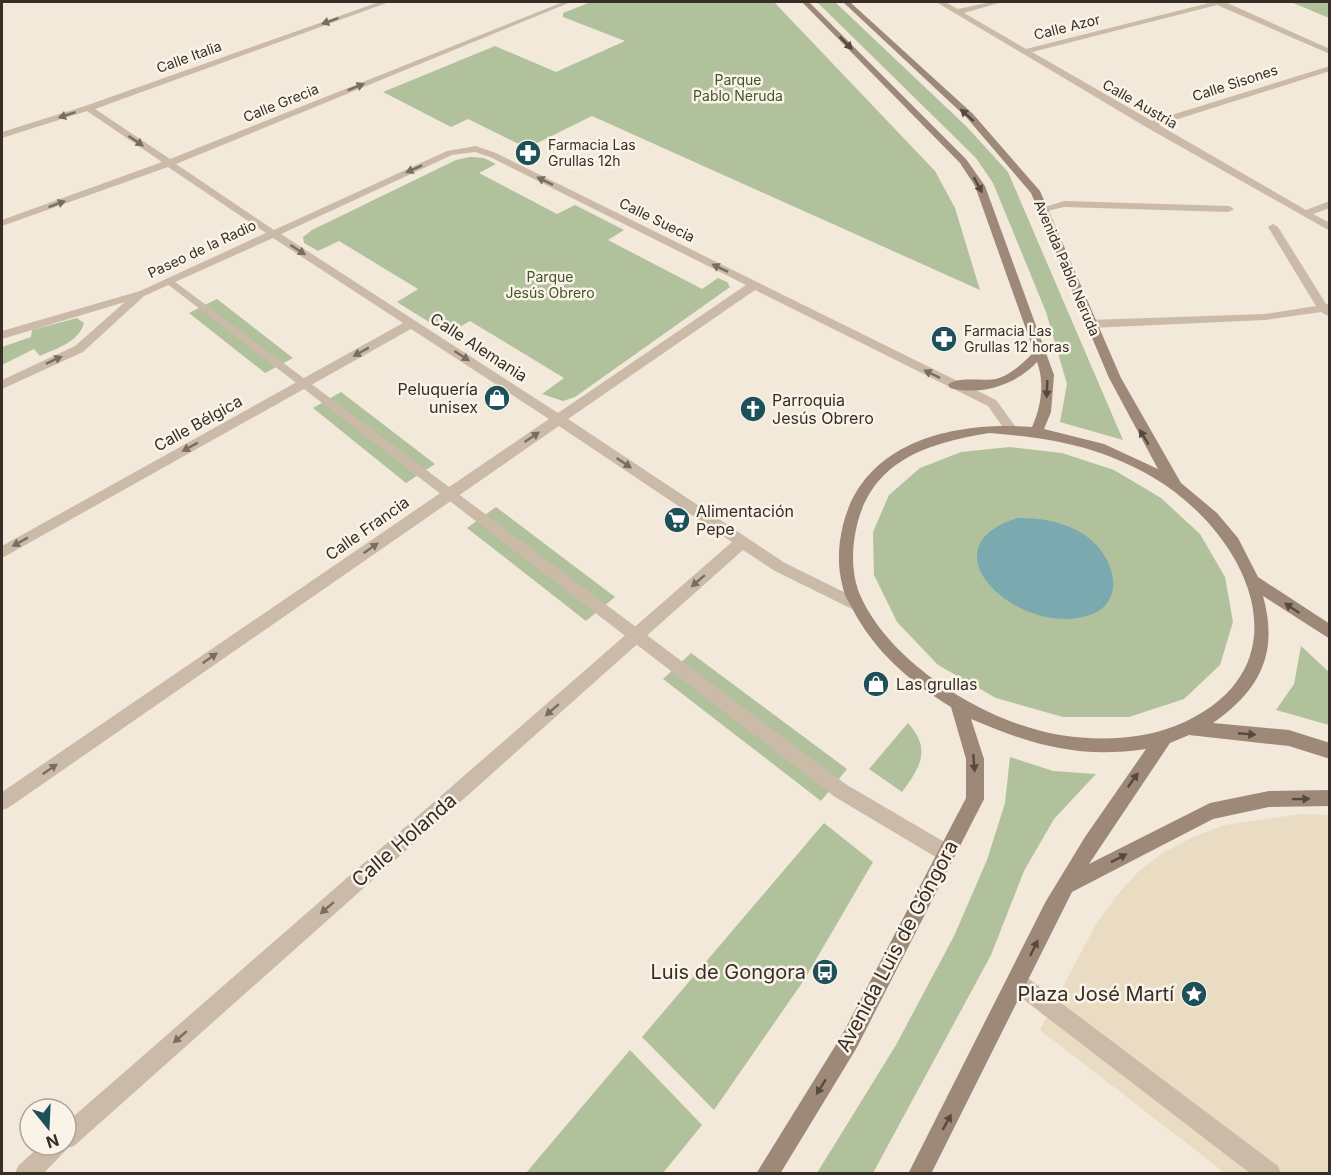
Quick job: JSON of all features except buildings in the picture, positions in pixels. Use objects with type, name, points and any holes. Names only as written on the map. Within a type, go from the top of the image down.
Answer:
[{"type":"main road","points":[[805,2],[969,169],[980,186],[1048,375],[1045,412],[1037,431]]},
{"type":"main road","name":"Avenida Pablo Neruda","points":[[846,2],[979,125],[1017,167],[1036,193],[1090,324],[1142,435],[1175,486]]},
{"type":"main road","points":[[954,385],[1007,381],[1020,375],[1040,352]]},
{"type":"main road","points":[[989,429],[1037,431],[1072,438],[1131,459],[1175,486],[1202,507],[1230,538],[1254,582],[1262,629],[1260,656],[1243,687],[1218,713],[1163,740],[1108,745],[1059,742],[1026,734],[959,706],[898,661],[875,634],[857,605],[845,566],[845,528],[865,485],[902,452],[940,438],[989,429]]},
{"type":"main road","points":[[1254,582],[1329,633]]},
{"type":"main road","name":"Avenida Luis de Góngora","points":[[767,1173],[849,1042],[975,799],[975,759],[959,706]]},
{"type":"main road","points":[[1189,729],[1289,738],[1329,751]]},
{"type":"main road","points":[[919,1173],[958,1102],[1067,885],[1094,840],[1163,740]]},
{"type":"main road","points":[[1067,885],[1210,811],[1269,799],[1329,798]]},
{"type":"street","name":"Calle Italia","points":[[2,135],[88,108],[385,2]]},
{"type":"street","name":"Calle Grecia","points":[[2,223],[169,163],[568,2]]},
{"type":"street","name":"Calle Austria","points":[[940,2],[1329,228]]},
{"type":"street","points":[[956,12],[999,2]]},
{"type":"street","points":[[1218,2],[1329,52]]},
{"type":"street","name":"Calle Azor","points":[[1023,52],[1218,2]]},
{"type":"street","name":"Calle Sisones","points":[[1149,125],[1329,68]]},
{"type":"street","name":"Calle Alemania","points":[[88,108],[272,233],[558,419],[788,573],[857,605]]},
{"type":"street","name":"Calle Suecia","points":[[272,233],[450,153],[476,149],[493,155],[992,403],[1012,430]]},
{"type":"street","points":[[1043,209],[1064,204],[1229,209]]},
{"type":"street","points":[[1304,214],[1329,204]]},
{"type":"street","points":[[1090,324],[1265,317],[1327,310],[1273,227]]},
{"type":"street","name":"Paseo de la Radio","points":[[2,335],[144,292],[272,233]]},
{"type":"street","points":[[170,281],[841,791],[946,853]]},
{"type":"street","name":"Calle Francia","points":[[2,802],[754,285]]},
{"type":"street","name":"Paseo de la Radio","points":[[2,385],[79,349],[144,292]]},
{"type":"street","points":[[74,312],[92,312],[98,318],[100,330]]},
{"type":"street","name":"Calle Bélgica","points":[[2,553],[412,323]]},
{"type":"street","name":"Calle Holanda","points":[[78,1127],[742,542]]},
{"type":"street","points":[[1017,981],[1270,1173]]},
{"type":"street","points":[[26,1173],[44,1157]]},
{"type":"green space","name":"Parque Pablo Neruda","points":[[591,2],[774,2],[935,171],[955,208],[980,290],[592,116],[527,148],[468,119],[451,127],[383,92],[495,46],[556,72],[625,41],[563,17],[563,13]]},
{"type":"green space","points":[[817,2],[835,2],[967,127],[1008,172],[1123,440],[1060,422],[1067,384],[1046,312],[993,183],[976,158]]},
{"type":"green space","points":[[1291,2],[1329,2],[1329,18]]},
{"type":"green space","name":"Parque Jesús Obrero","points":[[470,157],[484,158],[496,164],[479,173],[557,214],[575,205],[624,230],[608,240],[702,289],[718,278],[727,282],[730,287],[575,397],[563,401],[542,394],[564,378],[470,321],[448,334],[397,302],[418,289],[339,241],[318,251],[304,243],[303,237],[312,230],[456,160]]},
{"type":"green space","points":[[217,299],[293,358],[265,373],[189,313]]},
{"type":"green space","points":[[77,318],[84,323],[77,335],[66,344],[40,356],[34,349],[2,365],[2,347],[31,337],[32,330]]},
{"type":"green space","points":[[341,392],[435,464],[406,483],[313,408]]},
{"type":"green space","points":[[1010,447],[1062,453],[1114,470],[1161,498],[1200,534],[1225,577],[1233,622],[1220,665],[1184,699],[1129,717],[1063,717],[996,698],[938,665],[897,622],[874,575],[873,532],[889,495],[920,468],[961,452]]},
{"type":"green space","points":[[496,507],[615,597],[586,621],[467,528]]},
{"type":"green space","points":[[1301,646],[1329,672],[1329,725],[1276,710],[1294,684]]},
{"type":"green space","points":[[691,653],[847,769],[821,801],[663,679]]},
{"type":"green space","points":[[908,723],[920,742],[921,758],[902,792],[869,769]]},
{"type":"green space","points":[[1010,757],[1053,771],[1096,774],[1054,819],[1024,871],[991,955],[873,1173],[817,1173],[896,1045],[954,936],[987,860],[1005,803]]},
{"type":"green space","points":[[824,823],[873,862],[804,980],[714,1110],[642,1037]]},
{"type":"green space","points":[[630,1050],[702,1125],[663,1173],[526,1173]]},
{"type":"shaded area","name":"Plaza José Martí","points":[[1300,814],[1329,815],[1329,1173],[1225,1173],[1040,1030],[1095,926],[1116,896],[1138,872],[1164,852],[1193,837],[1225,825]]},
{"type":"water","points":[[1018,518],[1058,523],[1073,528],[1093,541],[1110,566],[1113,580],[1112,593],[1106,604],[1095,613],[1078,618],[1052,618],[1027,611],[1005,599],[988,583],[978,565],[979,547],[991,531]]},
{"type":"place","name":"Farmacia Las Grullas 12h","points":[[528,153]]},
{"type":"place","name":"Farmacia Las Grullas 12 horas","points":[[944,339]]},
{"type":"place","name":"Peluquería unisex","points":[[497,398]]},
{"type":"place","name":"Parroquia Jesús Obrero","points":[[753,409]]},
{"type":"place","name":"Alimentación Pepe","points":[[677,520]]},
{"type":"place","name":"Las grullas","points":[[876,684]]},
{"type":"place","name":"Luis de Gongora","points":[[825,972]]},
{"type":"place","name":"Plaza José Martí","points":[[1194,994]]}]
